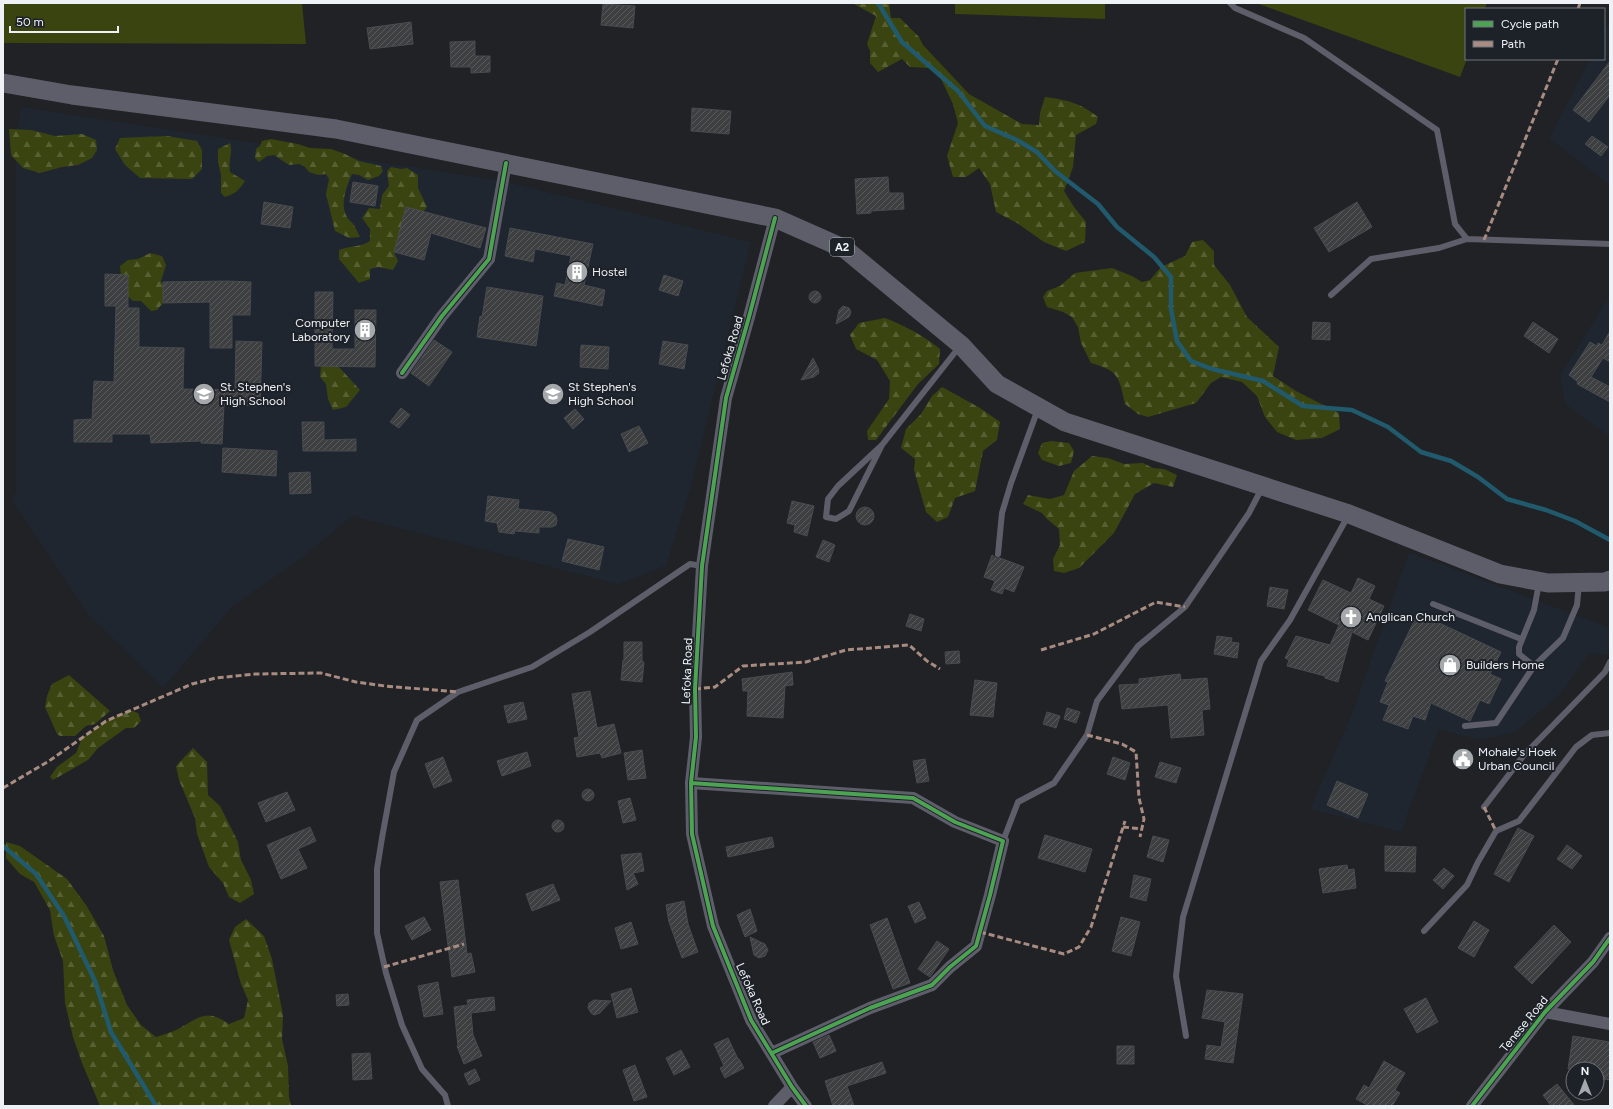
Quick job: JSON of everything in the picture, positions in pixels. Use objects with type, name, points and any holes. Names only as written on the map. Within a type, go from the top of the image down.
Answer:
[{"type":"main road","name":"A2","points":[[3,83],[72,95],[336,129],[775,218],[845,248],[961,345],[997,384],[1065,422],[1349,514],[1500,574],[1548,582],[1580,582],[1608,585]]},
{"type":"street","points":[[402,373],[442,316],[488,259],[506,163]]},
{"type":"street","name":"Lefoka Road","points":[[775,218],[726,398],[702,566],[695,689],[696,737],[690,783],[692,834],[713,926],[751,1020],[792,1087],[806,1106]]},
{"type":"street","points":[[690,783],[913,798],[955,822],[1003,841],[976,946],[950,967],[932,985],[870,1008],[772,1053]]},
{"type":"street","name":"Tenese Road","points":[[1472,1106],[1545,1012],[1593,962],[1610,938]]},
{"type":"street","points":[[1545,1012],[1610,1024]]},
{"type":"street","points":[[774,1106],[792,1087]]},
{"type":"lane","points":[[1230,3],[1235,8],[1304,38],[1437,130],[1455,224],[1467,239]]},
{"type":"lane","points":[[1331,295],[1371,259],[1440,248],[1467,239],[1610,244]]},
{"type":"lane","points":[[882,445],[849,511],[836,519],[826,517],[828,499],[838,486],[882,445],[961,345]]},
{"type":"lane","points":[[998,554],[1002,513],[1011,483],[1038,408]]},
{"type":"lane","points":[[1003,841],[1018,802],[1054,783],[1087,735],[1097,701],[1138,646],[1185,608],[1248,513],[1263,486]]},
{"type":"lane","points":[[1186,1036],[1176,976],[1183,917],[1261,661],[1290,620],[1349,514]]},
{"type":"lane","points":[[448,1106],[444,1095],[422,1069],[402,1025],[386,973],[377,933],[377,869],[394,772],[417,720],[458,692],[532,667],[590,632],[690,564],[702,566]]},
{"type":"lane","points":[[1534,666],[1519,654],[1518,647],[1534,610],[1539,581]]},
{"type":"lane","points":[[1465,726],[1496,723],[1534,666],[1563,638],[1577,605],[1580,582]]},
{"type":"lane","points":[[1433,604],[1521,639]]},
{"type":"lane","points":[[1484,807],[1524,756],[1605,672],[1610,662]]},
{"type":"lane","points":[[1424,931],[1467,885],[1496,831],[1518,821],[1576,747],[1592,735],[1610,733]]},
{"type":"shaded area","points":[[1610,20],[1610,185],[1549,138],[1589,60],[1605,60],[1605,29]]},
{"type":"shaded area","name":"St. Stephen's High School","points":[[21,107],[503,181],[751,242],[690,490],[666,566],[618,584],[352,516],[307,554],[232,607],[163,688],[89,615],[13,502],[16,489],[16,138]]},
{"type":"shaded area","points":[[1610,295],[1610,437],[1565,404],[1560,375]]},
{"type":"shaded area","points":[[1409,552],[1610,628],[1610,646],[1607,655],[1590,653],[1560,694],[1516,732],[1479,740],[1439,729],[1401,832],[1310,809],[1351,716]]},
{"type":"green space","points":[[3,3],[302,3],[306,44],[3,43]]},
{"type":"green space","points":[[852,3],[889,3],[891,18],[900,18],[919,37],[923,45],[969,94],[1022,124],[1039,125],[1040,113],[1045,97],[1060,99],[1079,105],[1098,117],[1096,124],[1076,135],[1073,167],[1064,191],[1086,222],[1085,242],[1066,251],[1044,242],[1017,223],[996,212],[990,184],[979,168],[966,177],[953,177],[947,156],[958,123],[953,104],[941,79],[929,68],[910,67],[902,59],[878,72],[870,63],[870,51],[867,44],[876,16]]},
{"type":"green space","points":[[955,3],[1105,3],[1105,19],[955,14]]},
{"type":"green space","points":[[1256,3],[1487,3],[1485,8],[1465,8],[1465,60],[1467,60],[1460,77]]},
{"type":"green space","points":[[9,129],[31,130],[55,136],[82,134],[96,140],[97,150],[92,158],[78,165],[62,167],[40,173],[23,168],[11,155]]},
{"type":"green space","points":[[167,136],[197,141],[202,150],[202,169],[192,179],[140,178],[125,165],[115,149],[120,138]]},
{"type":"green space","points":[[271,139],[310,148],[331,149],[359,161],[381,166],[383,171],[379,176],[368,180],[359,175],[352,174],[346,189],[344,210],[360,237],[349,238],[335,231],[326,194],[329,179],[326,174],[318,175],[309,172],[305,167],[299,164],[289,165],[274,155],[267,156],[259,162],[255,158],[256,149],[260,146],[262,141]]},
{"type":"green space","points":[[230,143],[230,172],[245,181],[237,191],[225,197],[221,193],[221,175],[218,162],[218,149]]},
{"type":"green space","points":[[391,167],[401,169],[407,168],[418,175],[418,188],[427,207],[423,212],[406,207],[394,252],[398,261],[393,270],[378,267],[370,269],[370,279],[359,283],[339,259],[339,250],[370,241],[370,229],[362,218],[369,208],[380,209],[382,195],[389,186],[387,171]]},
{"type":"green space","points":[[1203,240],[1214,251],[1214,265],[1230,285],[1247,317],[1279,347],[1273,376],[1296,391],[1339,413],[1340,429],[1322,438],[1296,440],[1277,432],[1265,417],[1257,396],[1242,382],[1221,377],[1211,383],[1196,403],[1148,417],[1138,414],[1125,404],[1121,387],[1116,376],[1107,369],[1091,363],[1081,343],[1078,327],[1072,317],[1063,312],[1047,307],[1043,297],[1047,291],[1060,286],[1075,273],[1112,268],[1132,276],[1142,282],[1150,280],[1161,267],[1185,256],[1192,242]]},
{"type":"green space","points":[[150,253],[162,256],[166,265],[161,281],[163,285],[163,303],[157,310],[151,311],[141,301],[133,301],[128,296],[128,275],[121,275],[120,266],[128,260],[138,259]]},
{"type":"green space","points":[[885,318],[914,331],[940,349],[939,364],[918,384],[876,440],[868,440],[867,431],[889,399],[890,381],[877,360],[856,349],[850,335],[859,323]]},
{"type":"green space","points":[[321,366],[338,366],[360,390],[346,407],[333,410],[328,399],[326,384],[320,377]]},
{"type":"green space","points":[[942,387],[980,408],[1000,422],[997,440],[983,451],[975,491],[955,498],[948,517],[937,522],[926,512],[914,470],[915,459],[901,448],[906,429],[921,414],[932,396]]},
{"type":"green space","points":[[1051,441],[1069,443],[1074,451],[1071,463],[1059,466],[1042,460],[1038,453],[1042,443]]},
{"type":"green space","points":[[1092,456],[1108,458],[1124,464],[1143,463],[1153,468],[1164,469],[1177,475],[1173,487],[1154,483],[1135,494],[1114,533],[1079,568],[1064,573],[1054,571],[1053,559],[1060,545],[1059,529],[1042,513],[1023,504],[1028,495],[1050,499],[1064,495],[1074,471]]},
{"type":"green space","points":[[69,675],[110,711],[95,724],[86,726],[75,736],[60,736],[57,734],[45,707],[47,696],[52,684]]},
{"type":"green space","points":[[130,710],[138,713],[141,721],[134,728],[126,728],[98,748],[88,760],[53,780],[50,777],[57,767],[76,753],[82,738],[106,721]]},
{"type":"green space","points":[[193,748],[207,762],[208,795],[220,806],[238,842],[241,860],[251,880],[254,894],[240,903],[229,897],[223,883],[209,867],[197,834],[195,818],[179,780],[176,766]]},
{"type":"green space","points":[[6,842],[20,846],[67,879],[86,905],[104,936],[113,970],[127,1005],[141,1025],[156,1037],[174,1031],[193,1020],[204,1016],[215,1017],[229,1024],[244,1018],[248,1000],[241,984],[229,940],[235,927],[246,919],[264,936],[272,959],[283,1015],[282,1039],[288,1066],[289,1097],[291,1106],[100,1106],[73,1037],[65,1003],[63,961],[54,936],[50,910],[34,882],[20,874],[6,858]]},
{"type":"building","points":[[603,4],[635,6],[633,28],[601,25]]},
{"type":"building","points":[[411,22],[413,44],[370,49],[367,28]]},
{"type":"building","points":[[475,41],[475,56],[490,56],[490,72],[471,73],[471,67],[451,67],[450,42]]},
{"type":"building","points":[[1610,61],[1610,95],[1589,122],[1573,110]]},
{"type":"building","points":[[692,108],[731,111],[729,134],[691,131]]},
{"type":"building","points":[[1592,136],[1608,147],[1601,156],[1585,144]]},
{"type":"building","points":[[888,177],[889,193],[903,193],[904,209],[871,211],[871,213],[857,214],[855,179]]},
{"type":"building","points":[[353,182],[378,186],[375,206],[350,202]]},
{"type":"building","points":[[264,202],[293,207],[290,228],[261,224]]},
{"type":"building","points":[[1357,202],[1372,227],[1329,252],[1314,228]]},
{"type":"building","points":[[406,207],[486,228],[480,248],[431,233],[424,260],[394,252]]},
{"type":"building","name":"Hostel","points":[[510,228],[593,244],[584,285],[605,290],[602,306],[554,296],[557,283],[565,285],[571,256],[535,249],[533,262],[505,256]]},
{"type":"building","points":[[105,274],[128,275],[128,308],[139,308],[139,347],[184,348],[183,389],[235,390],[236,341],[262,342],[260,406],[224,405],[222,444],[201,443],[201,441],[151,443],[150,434],[112,434],[112,442],[74,442],[74,420],[92,419],[94,381],[114,382],[116,306],[105,306]]},
{"type":"building","points":[[664,275],[683,281],[678,296],[659,290]]},
{"type":"building","points":[[163,282],[251,282],[250,315],[232,315],[232,348],[210,348],[210,302],[163,303]]},
{"type":"building","points":[[487,287],[543,296],[536,346],[477,337]]},
{"type":"building","points":[[813,291],[817,291],[821,297],[817,303],[813,303],[809,299],[809,295]]},
{"type":"building","name":"Computer Laboratory","points":[[315,292],[333,292],[332,349],[355,349],[355,310],[376,310],[375,367],[315,366]]},
{"type":"building","points":[[843,306],[849,308],[851,312],[849,317],[836,324],[839,310]]},
{"type":"building","points":[[1313,322],[1330,323],[1330,340],[1312,339]]},
{"type":"building","points":[[1533,322],[1558,339],[1549,353],[1524,336]]},
{"type":"building","points":[[1610,331],[1610,362],[1603,358],[1591,377],[1610,387],[1610,402],[1577,384],[1578,382],[1569,375],[1590,342],[1597,346],[1598,343],[1602,345]]},
{"type":"building","points":[[434,340],[452,352],[429,386],[411,373]]},
{"type":"building","points":[[663,341],[688,345],[684,369],[659,364]]},
{"type":"building","points":[[581,345],[609,347],[608,369],[580,367]]},
{"type":"building","points":[[813,358],[819,373],[814,377],[801,380]]},
{"type":"building","points":[[401,408],[410,415],[399,428],[390,422]]},
{"type":"building","points":[[575,409],[584,419],[573,429],[564,418]]},
{"type":"building","points":[[302,422],[324,422],[324,440],[356,439],[356,451],[303,451]]},
{"type":"building","points":[[639,426],[648,443],[629,452],[621,434]]},
{"type":"building","points":[[223,448],[277,451],[276,476],[222,472]]},
{"type":"building","points":[[310,472],[311,493],[290,494],[289,473]]},
{"type":"building","points":[[488,496],[519,500],[518,509],[551,512],[556,516],[556,525],[552,527],[539,527],[539,533],[515,531],[514,534],[499,532],[497,523],[485,521]]},
{"type":"building","points":[[792,501],[814,506],[807,536],[794,532],[795,525],[787,523]]},
{"type":"building","points":[[861,507],[869,507],[874,512],[872,523],[869,525],[861,525],[856,520],[856,512]]},
{"type":"building","points":[[568,539],[604,547],[599,570],[562,561]]},
{"type":"building","points":[[823,540],[835,545],[829,562],[816,557]]},
{"type":"building","points":[[992,555],[996,558],[1000,558],[1024,567],[1014,592],[1004,588],[1002,594],[991,590],[995,581],[984,577]]},
{"type":"building","name":"Anglican Church","points":[[1358,578],[1375,586],[1369,599],[1384,606],[1368,640],[1352,632],[1338,682],[1325,678],[1325,676],[1287,666],[1289,660],[1285,658],[1296,636],[1330,645],[1339,625],[1308,610],[1323,580],[1351,593]]},
{"type":"building","points":[[1270,587],[1288,590],[1284,609],[1267,606]]},
{"type":"building","points":[[1418,613],[1501,652],[1490,674],[1501,679],[1489,704],[1480,700],[1470,721],[1431,703],[1425,720],[1413,716],[1408,729],[1383,720],[1389,705],[1380,702],[1388,682],[1385,681]]},
{"type":"building","points":[[910,614],[924,619],[921,631],[906,626]]},
{"type":"building","points":[[1217,636],[1232,638],[1231,642],[1239,643],[1237,658],[1214,654]]},
{"type":"building","points":[[624,642],[642,642],[642,662],[644,662],[642,682],[621,680],[623,660],[624,661]]},
{"type":"building","points":[[959,651],[960,663],[946,664],[945,652]]},
{"type":"building","points":[[792,672],[793,685],[785,686],[783,718],[747,716],[748,691],[743,691],[742,679]]},
{"type":"building","points":[[1180,674],[1181,680],[1207,678],[1210,709],[1202,710],[1204,735],[1171,738],[1168,705],[1122,709],[1119,685],[1139,684],[1139,679]]},
{"type":"building","points":[[975,680],[997,683],[993,717],[970,715]]},
{"type":"building","points":[[590,691],[597,728],[614,724],[621,753],[602,758],[600,753],[577,757],[574,738],[579,737],[572,694]]},
{"type":"building","points":[[523,702],[527,719],[508,723],[504,706]]},
{"type":"building","points":[[1067,708],[1080,712],[1076,723],[1064,719]]},
{"type":"building","points":[[1047,712],[1060,716],[1056,728],[1043,724]]},
{"type":"building","points":[[642,750],[646,778],[628,780],[624,753]]},
{"type":"building","points":[[527,752],[531,766],[502,776],[497,761]]},
{"type":"building","points":[[443,757],[452,781],[434,788],[425,764]]},
{"type":"building","points":[[1113,757],[1130,763],[1125,780],[1107,774]]},
{"type":"building","points":[[925,759],[929,781],[917,783],[913,761]]},
{"type":"building","points":[[1160,762],[1181,768],[1176,783],[1155,777]]},
{"type":"building","points":[[1337,781],[1368,794],[1358,818],[1327,805]]},
{"type":"building","points":[[588,789],[592,791],[594,795],[592,799],[588,801],[584,799],[582,795],[584,791]]},
{"type":"building","points":[[287,792],[295,810],[266,822],[258,803]]},
{"type":"building","points":[[630,798],[636,820],[623,823],[618,801]]},
{"type":"building","points":[[558,820],[562,822],[564,826],[562,830],[558,832],[554,830],[552,826],[554,822]]},
{"type":"building","points":[[310,827],[316,841],[298,849],[307,868],[281,879],[267,845]]},
{"type":"building","points":[[1518,828],[1534,836],[1509,882],[1494,874]]},
{"type":"building","points":[[1045,835],[1092,849],[1085,872],[1038,858]]},
{"type":"building","points":[[1153,836],[1169,840],[1163,862],[1147,857]]},
{"type":"building","points":[[772,837],[774,847],[728,857],[726,847]]},
{"type":"building","points":[[1567,845],[1582,856],[1572,869],[1557,859]]},
{"type":"building","points":[[1385,846],[1416,847],[1415,872],[1385,871]]},
{"type":"building","points":[[641,853],[644,871],[633,873],[638,884],[627,890],[621,855]]},
{"type":"building","points":[[1347,865],[1348,870],[1354,869],[1356,888],[1323,893],[1319,869]]},
{"type":"building","points":[[1444,868],[1454,876],[1443,889],[1433,880]]},
{"type":"building","points":[[1134,875],[1151,879],[1146,901],[1130,897]]},
{"type":"building","points":[[458,880],[467,954],[471,953],[475,972],[452,977],[440,882]]},
{"type":"building","points":[[553,884],[560,900],[532,911],[526,894]]},
{"type":"building","points":[[684,901],[688,924],[698,952],[682,958],[669,922],[666,905]]},
{"type":"building","points":[[919,902],[926,918],[915,923],[908,906]]},
{"type":"building","points":[[750,909],[757,931],[745,937],[737,915]]},
{"type":"building","points":[[424,917],[431,930],[412,940],[405,926]]},
{"type":"building","points":[[1121,917],[1140,922],[1131,956],[1112,951]]},
{"type":"building","points":[[887,918],[910,983],[893,989],[870,925]]},
{"type":"building","points":[[1474,921],[1489,930],[1474,957],[1458,948]]},
{"type":"building","points":[[631,922],[638,944],[621,949],[615,928]]},
{"type":"building","points":[[1554,925],[1571,942],[1532,984],[1514,967]]},
{"type":"building","points":[[750,937],[765,944],[768,950],[765,956],[759,958],[754,955]]},
{"type":"building","points":[[937,941],[949,949],[930,977],[918,969]]},
{"type":"building","points":[[438,982],[443,1014],[424,1017],[418,986]]},
{"type":"building","points":[[631,988],[638,1012],[617,1018],[611,994]]},
{"type":"building","points":[[1207,990],[1243,994],[1233,1063],[1205,1059],[1207,1045],[1221,1047],[1225,1022],[1202,1018]]},
{"type":"building","points":[[348,994],[349,1005],[337,1006],[336,995]]},
{"type":"building","points":[[494,997],[495,1010],[471,1013],[473,1035],[482,1056],[464,1064],[457,1046],[454,1007],[468,1005],[467,1000]]},
{"type":"building","points":[[1426,998],[1438,1022],[1417,1033],[1404,1009]]},
{"type":"building","points":[[594,1000],[611,1001],[600,1013],[594,1015],[588,1008],[589,1003]]},
{"type":"building","points":[[829,1035],[836,1051],[820,1058],[813,1042]]},
{"type":"building","points":[[1573,1036],[1610,1042],[1610,1080],[1605,1079],[1605,1061],[1569,1061]]},
{"type":"building","points":[[728,1038],[744,1068],[725,1078],[720,1068],[724,1066],[714,1044]]},
{"type":"building","points":[[1117,1046],[1134,1046],[1134,1064],[1117,1064]]},
{"type":"building","points":[[681,1050],[690,1067],[674,1075],[666,1058]]},
{"type":"building","points":[[370,1053],[372,1079],[353,1080],[352,1054]]},
{"type":"building","points":[[1384,1061],[1405,1073],[1395,1090],[1400,1093],[1392,1106],[1369,1106],[1356,1099],[1364,1085],[1369,1088]]},
{"type":"building","points":[[882,1062],[886,1073],[847,1086],[854,1106],[833,1106],[825,1081]]},
{"type":"building","points":[[635,1065],[647,1097],[634,1101],[623,1070]]},
{"type":"building","points":[[475,1069],[480,1080],[469,1085],[464,1074]]},
{"type":"building","points":[[1557,1084],[1565,1094],[1565,1101],[1571,1101],[1575,1106],[1551,1106],[1543,1095]]},
{"type":"waterway","points":[[878,3],[902,42],[958,91],[985,126],[1017,140],[1037,152],[1055,171],[1098,204],[1117,227],[1154,257],[1171,277],[1171,309],[1177,341],[1191,361],[1212,369],[1263,381],[1303,406],[1352,410],[1388,427],[1421,452],[1451,461],[1478,477],[1507,499],[1546,510],[1575,521],[1610,540]]},
{"type":"waterway","points":[[3,846],[36,874],[64,916],[95,981],[111,1032],[156,1106]]},
{"type":"marked path","points":[[1578,8],[1580,3]]},
{"type":"marked path","points":[[1484,240],[1558,60]]},
{"type":"marked path","points":[[1041,650],[1094,634],[1156,602],[1185,607]]},
{"type":"marked path","points":[[695,689],[715,687],[743,666],[806,662],[846,650],[909,645],[927,661],[940,669]]},
{"type":"marked path","points":[[3,788],[49,761],[106,721],[192,684],[216,678],[255,674],[321,673],[356,682],[458,692]]},
{"type":"marked path","points":[[1087,735],[1122,744],[1136,752],[1139,798],[1144,819],[1140,837]]},
{"type":"marked path","points":[[1484,807],[1496,831]]},
{"type":"marked path","points":[[980,932],[1064,954],[1079,947],[1091,927],[1125,821]]},
{"type":"marked path","points":[[1123,827],[1142,829]]},
{"type":"marked path","points":[[384,967],[464,944]]},
{"type":"cycle path","points":[[402,373],[442,316],[489,259],[506,163]]},
{"type":"cycle path","points":[[775,218],[726,398],[702,566],[695,689],[696,737],[691,783],[692,834],[713,926],[751,1020],[792,1087],[806,1106]]},
{"type":"cycle path","points":[[691,783],[913,798],[955,822],[1003,841],[976,946],[950,967],[932,985],[870,1008],[772,1053]]},
{"type":"cycle path","points":[[1472,1106],[1545,1012],[1593,962],[1610,938]]},
{"type":"place","name":"Hostel","points":[[577,272]]},
{"type":"place","name":"Computer Laboratory","points":[[365,330]]},
{"type":"place","name":"St. Stephen's High School","points":[[204,394]]},
{"type":"place","name":"St Stephen's High School","points":[[553,394]]},
{"type":"place","name":"Anglican Church","points":[[1351,617]]},
{"type":"place","name":"Builders Home","points":[[1450,665]]},
{"type":"place","name":"Mohale's Hoek Urban Council","points":[[1463,759]]}]
